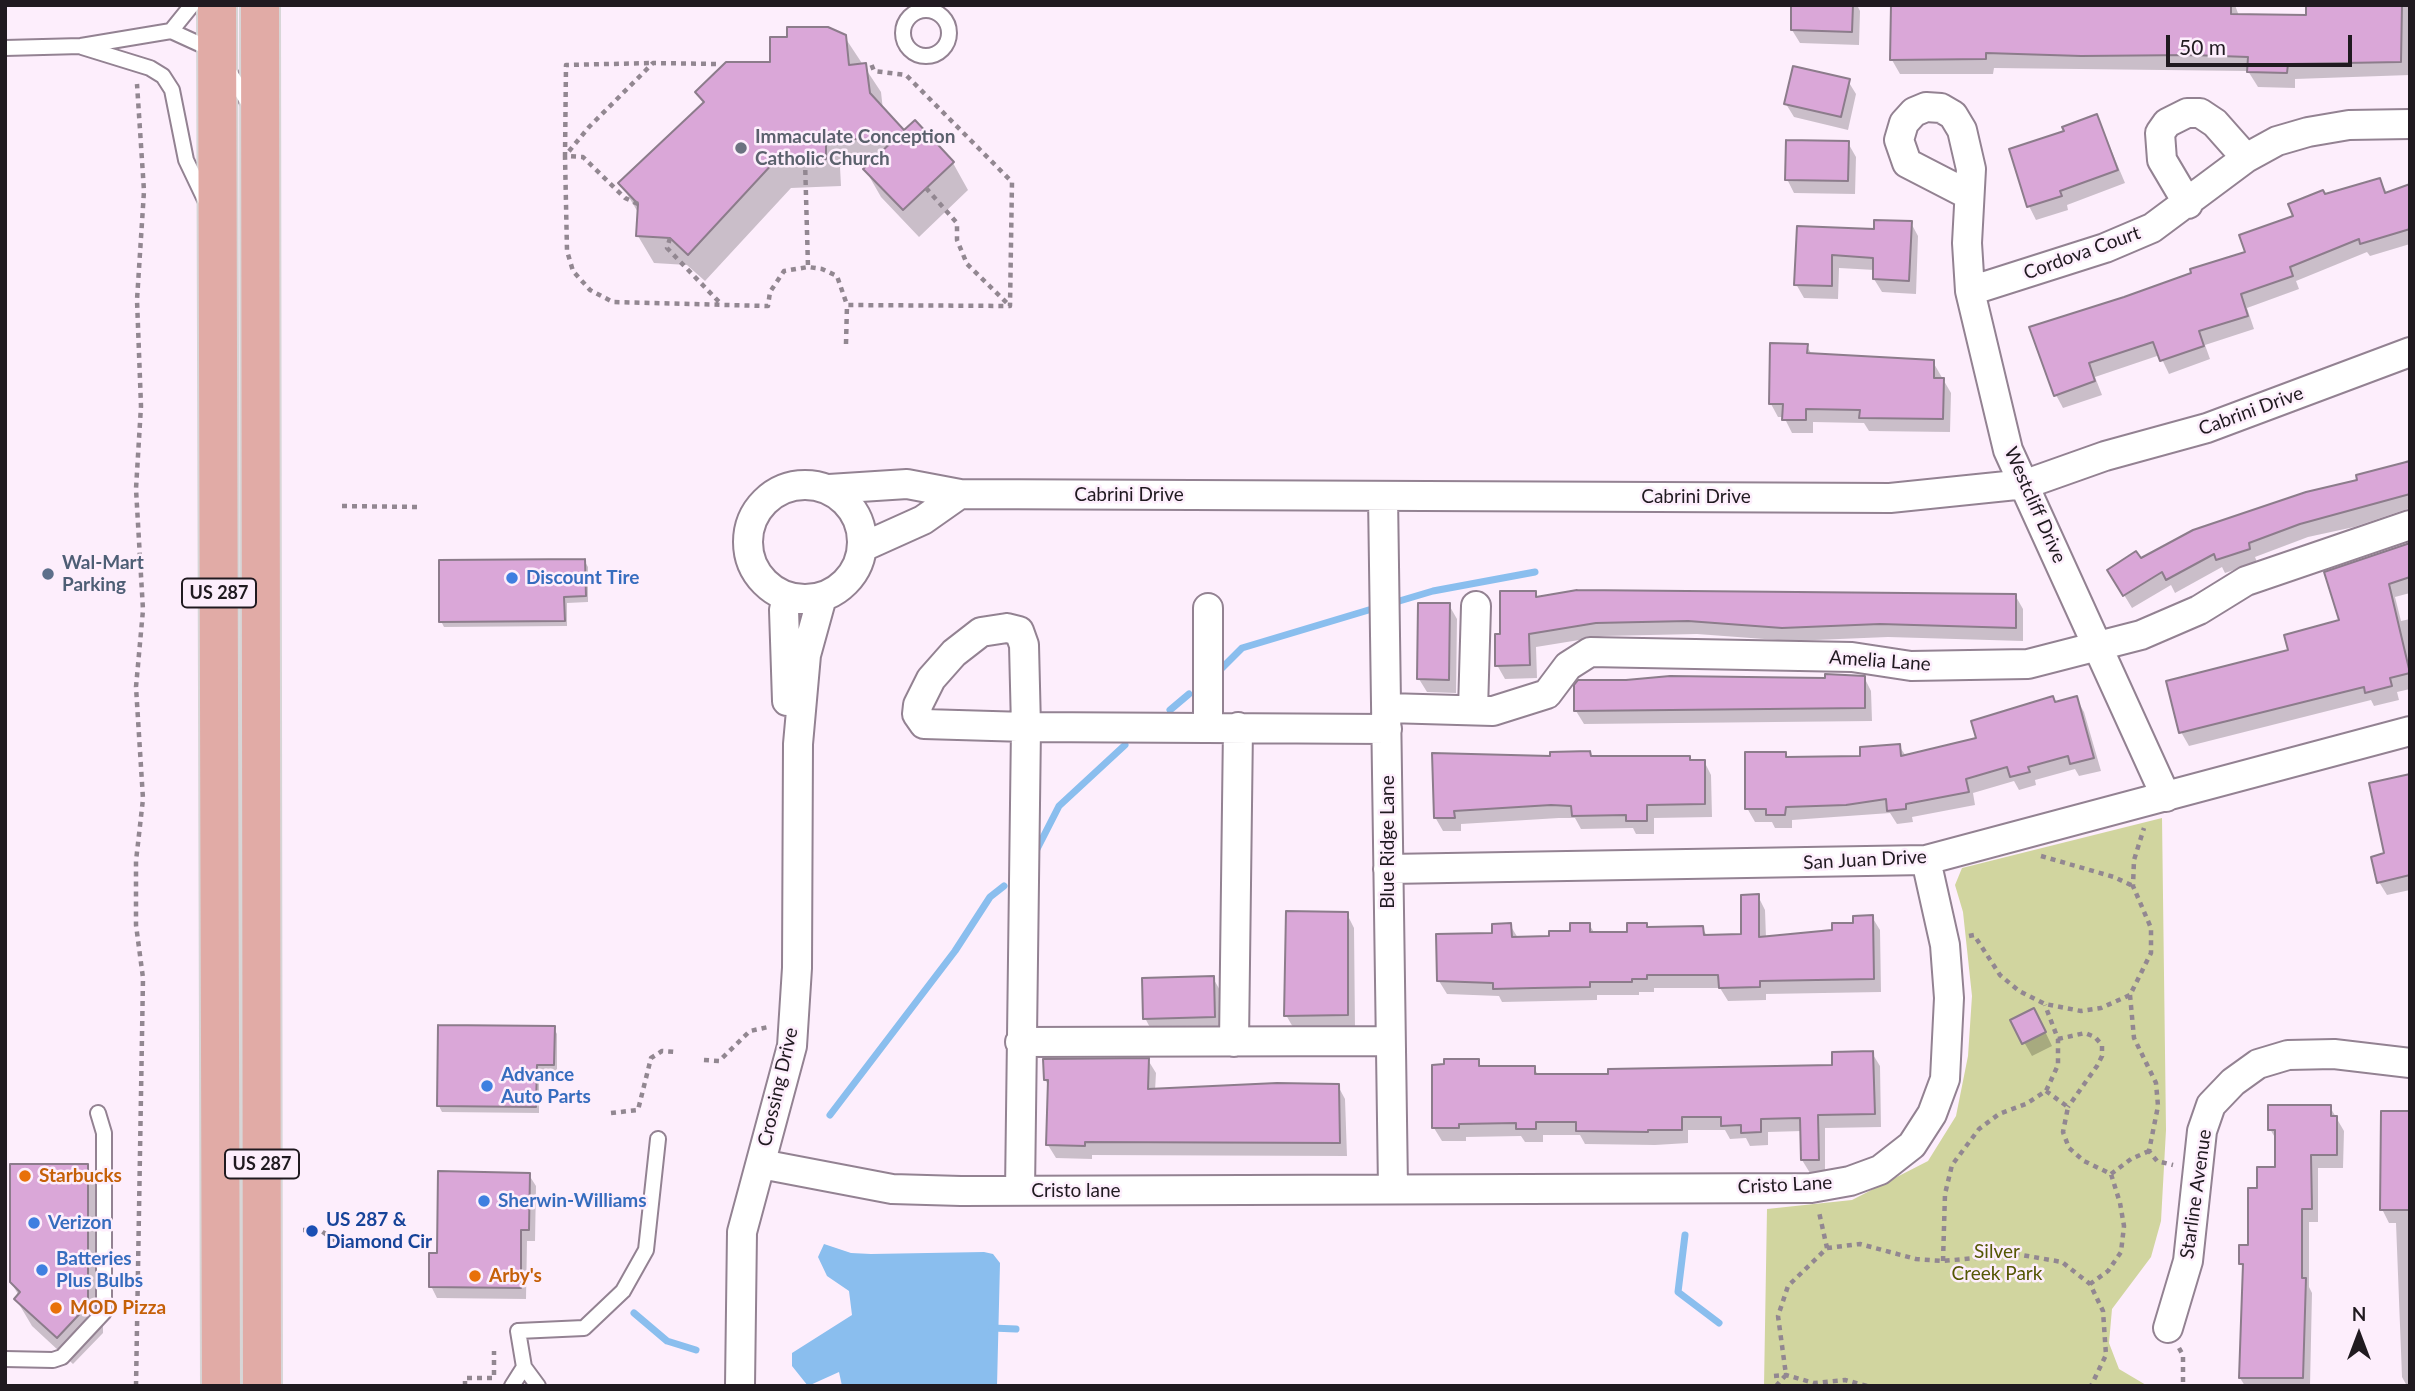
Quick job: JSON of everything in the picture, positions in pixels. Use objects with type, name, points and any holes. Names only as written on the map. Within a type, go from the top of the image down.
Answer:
[{"type":"main road","name":"US 287","points":[[217,5],[221,1386]]},
{"type":"main road","name":"US 287","points":[[260,5],[262,1386]]},
{"type":"street","points":[[2188,204],[2162,160],[2160,133],[2167,122],[2188,113],[2200,113],[2216,122],[2246,158]]},
{"type":"street","name":"Cordova Court","points":[[1970,291],[2105,248],[2152,228],[2188,204],[2246,158],[2277,141],[2349,125],[2410,124]]},
{"type":"street","name":"Westcliff Drive","points":[[1969,195],[1967,243],[1970,291],[2008,450],[2026,484],[2166,797]]},
{"type":"street","name":"Cabrini Drive","points":[[829,489],[907,484],[960,494],[1890,498],[2026,484],[2105,456],[2207,428],[2410,352]]},
{"type":"street","points":[[811,484],[829,489],[844,498],[855,512],[862,529],[863,547],[859,564],[850,578],[822,597],[805,600],[787,597],[771,589],[758,576],[750,560],[747,542],[750,525],[759,507],[782,490],[811,484]]},
{"type":"street","points":[[863,547],[923,520],[960,494]]},
{"type":"street","name":"Blue Ridge Lane","points":[[1382,496],[1393,1188]]},
{"type":"street","name":"Amelia Lane","points":[[1026,727],[1024,645],[1019,631],[1007,628],[981,632],[954,653],[931,679],[918,705],[917,714],[924,724],[1026,727],[1238,727],[1474,710],[1493,711],[1547,694],[1568,666],[1590,652],[1852,657],[1911,666],[2028,664],[2141,635],[2199,610],[2246,581],[2410,526]]},
{"type":"street","name":"Crossing Drive","points":[[787,597],[784,610],[788,717],[798,744]]},
{"type":"street","name":"Crossing Drive","points":[[740,1386],[742,1232],[792,1046],[797,968],[798,744],[806,655],[822,597]]},
{"type":"street","points":[[1474,710],[1476,606]]},
{"type":"street","points":[[1208,608],[1208,727]]},
{"type":"street","points":[[1020,1191],[1026,727]]},
{"type":"street","points":[[1234,1042],[1238,727]]},
{"type":"street","name":"San Juan Drive","points":[[1388,869],[1927,860],[2410,731]]},
{"type":"street","name":"Cristo Lane","points":[[1393,1188],[1817,1187],[1850,1181],[1880,1170],[1912,1144],[1932,1114],[1945,1079],[1949,998],[1945,945],[1927,860]]},
{"type":"street","points":[[1020,1042],[1390,1041]]},
{"type":"street","name":"Starline Avenue","points":[[2168,1328],[2188,1261],[2202,1131],[2211,1105],[2234,1082],[2258,1064],[2288,1055],[2334,1054],[2410,1063]]},
{"type":"street","name":"Cristo lane","points":[[761,1164],[892,1189],[1020,1191],[1393,1188]]},
{"type":"lane","points":[[171,31],[192,5]]},
{"type":"lane","points":[[5,48],[81,46],[171,31],[217,52],[240,85],[260,124]]},
{"type":"lane","points":[[81,46],[163,76],[172,90],[186,160],[218,228]]},
{"type":"lane","points":[[5,1359],[53,1360],[62,1357],[104,1311],[104,1133],[97,1113]]},
{"type":"lane","points":[[538,1386],[524,1367],[518,1331],[584,1328],[624,1291],[646,1250],[659,1139]]},
{"type":"lane","points":[[512,1386],[524,1367]]},
{"type":"path","points":[[870,61],[874,71],[906,75],[1012,182],[1010,306]]},
{"type":"path","points":[[565,156],[589,127],[653,64]]},
{"type":"path","points":[[716,64],[566,65],[567,251],[573,271],[590,290],[613,302],[768,306],[771,292],[784,271],[808,267],[822,269],[837,276],[846,305],[846,344]]},
{"type":"path","points":[[136,1386],[143,978],[136,925],[136,861],[143,799],[136,687],[143,610],[136,489],[141,406],[137,300],[144,191],[136,77],[139,65]]},
{"type":"path","points":[[565,156],[583,157],[625,198],[638,204]]},
{"type":"path","points":[[805,160],[808,267]]},
{"type":"path","points":[[926,188],[957,223],[957,240],[967,264],[1010,306]]},
{"type":"path","points":[[670,238],[667,248],[722,306]]},
{"type":"path","points":[[846,305],[1010,306]]},
{"type":"path","points":[[342,506],[421,507]]},
{"type":"path","points":[[2146,831],[2134,860],[2133,886],[2151,928],[2151,953],[2130,995],[2134,1038],[2155,1083],[2157,1094],[2158,1106],[2149,1151],[2157,1161],[2198,1171]]},
{"type":"path","points":[[2034,832],[2041,856],[2114,877],[2133,886]]},
{"type":"path","points":[[1974,935],[2000,975],[2019,991],[2045,1004],[2081,1011],[2101,1008],[2130,995]]},
{"type":"path","points":[[1943,1261],[1945,1194],[1952,1165],[1979,1129],[1999,1114],[2026,1104],[2046,1091],[2058,1065],[2058,1039],[2045,1004]]},
{"type":"path","points":[[704,1060],[719,1061],[750,1031],[768,1027]]},
{"type":"path","points":[[2058,1039],[2085,1033],[2095,1037],[2102,1045],[2102,1056],[2097,1066],[2068,1107],[2063,1132],[2069,1148],[2084,1161],[2111,1174]]},
{"type":"path","points":[[611,1112],[638,1111],[651,1058],[662,1051],[677,1052]]},
{"type":"path","points":[[2046,1091],[2068,1107]]},
{"type":"path","points":[[2111,1174],[2131,1159],[2149,1151]]},
{"type":"path","points":[[2090,1284],[2108,1271],[2121,1252],[2124,1226],[2111,1174]]},
{"type":"path","points":[[1817,1187],[1819,1217],[1827,1248]]},
{"type":"path","points":[[303,1230],[320,1230],[337,1242],[374,1242]]},
{"type":"path","points":[[1776,1386],[1786,1375],[1778,1316],[1788,1286],[1827,1248],[1860,1244],[1916,1259],[1943,1261],[2016,1254],[2062,1262],[2090,1284],[2098,1294],[2107,1333],[2106,1355],[2091,1386]]},
{"type":"path","points":[[2168,1328],[2183,1355],[2183,1386]]},
{"type":"path","points":[[465,1386],[465,1378],[494,1378],[494,1351]]},
{"type":"path","points":[[1774,1376],[1786,1375],[1814,1383],[1845,1380],[1867,1386]]},
{"type":"green space","name":"Silver Creek Park","points":[[2162,818],[2166,1130],[2161,1221],[2151,1257],[2112,1309],[2109,1343],[2119,1369],[2146,1385],[2155,1386],[1764,1386],[1767,1209],[1852,1200],[1928,1161],[1956,1116],[1968,1056],[1972,996],[1963,912],[1955,885],[1962,868]]},
{"type":"water","points":[[824,1244],[851,1253],[993,1254],[1000,1263],[997,1386],[842,1386],[839,1372],[808,1386],[792,1366],[792,1353],[852,1315],[849,1291],[827,1276],[818,1257]]},
{"type":"building","points":[[1791,5],[1853,5],[1852,32],[1791,30]]},
{"type":"building","points":[[1891,5],[2231,5],[2231,14],[2306,15],[2306,5],[2402,5],[2401,62],[2288,64],[2287,73],[2247,72],[2248,57],[2192,55],[1986,53],[1986,59],[1890,60]]},
{"type":"building","name":"Immaculate Conception Catholic Church","points":[[787,27],[828,27],[846,35],[849,65],[866,63],[870,93],[904,130],[915,120],[954,162],[903,210],[863,169],[896,138],[826,140],[826,159],[775,161],[688,255],[670,238],[636,236],[638,204],[618,183],[704,102],[695,92],[726,62],[770,62],[770,37],[787,37]]},
{"type":"building","points":[[1793,66],[1850,79],[1841,117],[1784,104]]},
{"type":"building","points":[[2097,114],[2118,170],[2060,191],[2062,196],[2027,207],[2009,149],[2064,131],[2062,127]]},
{"type":"building","points":[[1786,140],[1849,141],[1848,181],[1785,180]]},
{"type":"building","points":[[2380,178],[2385,193],[2410,184],[2410,229],[2360,244],[2359,239],[2290,267],[2293,276],[2241,294],[2248,316],[2199,331],[2204,346],[2160,361],[2153,342],[2089,363],[2095,381],[2054,396],[2029,327],[2124,297],[2191,273],[2190,269],[2245,252],[2239,235],[2293,216],[2288,204],[2323,190],[2325,194]]},
{"type":"building","points":[[1874,220],[1912,221],[1909,281],[1873,279],[1873,258],[1832,255],[1832,286],[1794,285],[1797,226],[1874,229]]},
{"type":"building","points":[[1770,343],[1808,344],[1807,353],[1934,360],[1934,378],[1944,378],[1943,419],[1859,418],[1860,410],[1806,409],[1806,420],[1782,420],[1783,404],[1769,404]]},
{"type":"building","points":[[2410,461],[2410,494],[2300,524],[2249,543],[2250,549],[2216,560],[2214,554],[2166,580],[2162,572],[2123,596],[2107,570],[2136,551],[2141,558],[2193,530],[2306,492],[2357,480],[2356,475]]},
{"type":"building","points":[[2410,543],[2410,577],[2389,584],[2410,673],[2390,678],[2392,686],[2365,693],[2364,687],[2179,733],[2166,681],[2288,650],[2284,635],[2339,620],[2324,572]]},
{"type":"building","name":"Discount Tire","points":[[585,559],[586,596],[564,597],[565,621],[439,622],[439,560]]},
{"type":"building","points":[[1577,590],[2016,594],[2016,628],[1880,624],[1782,628],[1688,621],[1596,623],[1529,634],[1530,665],[1495,666],[1495,634],[1500,634],[1500,591],[1536,591],[1536,597]]},
{"type":"building","points":[[1418,603],[1450,603],[1449,680],[1417,679]]},
{"type":"building","points":[[1825,674],[1865,676],[1865,708],[1574,711],[1574,685],[1578,680],[1670,676],[1825,678]]},
{"type":"building","points":[[2053,696],[2055,702],[2077,696],[2094,758],[2070,764],[2068,756],[2028,767],[2030,772],[2010,777],[2007,767],[1966,779],[1969,792],[1906,804],[1906,809],[1887,811],[1886,799],[1846,805],[1786,807],[1785,815],[1766,815],[1766,809],[1745,809],[1745,752],[1786,752],[1786,757],[1860,756],[1860,747],[1900,744],[1901,756],[1976,738],[1971,721]]},
{"type":"building","points":[[1590,751],[1591,756],[1690,756],[1690,760],[1705,760],[1705,804],[1647,805],[1647,821],[1626,821],[1626,815],[1572,816],[1571,806],[1551,805],[1454,811],[1455,818],[1434,818],[1432,753],[1550,756],[1550,752]]},
{"type":"building","points":[[2410,774],[2410,875],[2377,883],[2371,857],[2384,853],[2369,783]]},
{"type":"building","points":[[1759,894],[1759,937],[1832,930],[1832,923],[1853,923],[1853,916],[1873,915],[1874,979],[1760,981],[1760,987],[1719,988],[1718,975],[1647,975],[1647,979],[1632,979],[1632,982],[1590,982],[1590,987],[1493,989],[1493,983],[1437,981],[1436,934],[1492,933],[1492,924],[1511,923],[1512,937],[1549,936],[1549,931],[1570,931],[1570,923],[1590,923],[1590,932],[1627,932],[1627,923],[1647,923],[1647,927],[1703,926],[1704,935],[1741,934],[1741,895]]},
{"type":"building","points":[[1286,911],[1348,912],[1348,1015],[1284,1016]]},
{"type":"building","points":[[1214,976],[1215,1017],[1143,1019],[1142,978]]},
{"type":"building","points":[[2034,1008],[2046,1032],[2022,1044],[2010,1020]]},
{"type":"building","name":"Advance Auto Parts","points":[[438,1025],[555,1026],[554,1065],[537,1065],[536,1107],[437,1106]]},
{"type":"building","points":[[1873,1051],[1875,1114],[1818,1115],[1819,1160],[1801,1160],[1800,1118],[1761,1119],[1761,1132],[1741,1133],[1741,1125],[1721,1126],[1721,1117],[1682,1117],[1682,1130],[1648,1132],[1576,1131],[1576,1122],[1536,1122],[1536,1129],[1516,1129],[1516,1123],[1459,1124],[1459,1128],[1432,1128],[1432,1065],[1444,1064],[1444,1059],[1479,1059],[1479,1066],[1535,1066],[1535,1074],[1608,1074],[1608,1069],[1832,1065],[1832,1052]]},
{"type":"building","points":[[1149,1058],[1148,1089],[1277,1083],[1339,1084],[1340,1143],[1085,1142],[1085,1146],[1046,1145],[1048,1080],[1044,1080],[1043,1059]]},
{"type":"building","points":[[2268,1105],[2331,1105],[2331,1116],[2337,1116],[2337,1155],[2311,1155],[2312,1209],[2302,1209],[2302,1278],[2306,1278],[2303,1378],[2239,1378],[2243,1264],[2239,1264],[2239,1245],[2248,1245],[2248,1188],[2257,1188],[2257,1167],[2275,1167],[2275,1130],[2268,1130]]},
{"type":"building","points":[[2381,1111],[2410,1111],[2410,1210],[2380,1210]]},
{"type":"building","points":[[10,1164],[88,1164],[88,1305],[57,1338],[14,1299],[20,1292],[10,1282]]},
{"type":"building","points":[[438,1171],[530,1173],[529,1230],[521,1230],[521,1288],[429,1287],[429,1253],[437,1253]]},
{"type":"waterway","points":[[1396,602],[1433,591],[1535,572]]},
{"type":"waterway","points":[[1218,672],[1242,648],[1372,609]]},
{"type":"waterway","points":[[1170,710],[1189,694]]},
{"type":"waterway","points":[[1035,853],[1059,806],[1125,745]]},
{"type":"waterway","points":[[830,1115],[955,951],[990,897],[1004,886]]},
{"type":"waterway","points":[[1685,1235],[1678,1292],[1719,1323]]},
{"type":"waterway","points":[[634,1313],[667,1341],[696,1350]]},
{"type":"waterway","points":[[992,1328],[1016,1329]]},
{"type":"place","name":"Immaculate Conception Catholic Church","points":[[741,148]]},
{"type":"place","name":"Wal-Mart Parking","points":[[48,574]]},
{"type":"place","name":"Discount Tire","points":[[512,578]]},
{"type":"place","name":"Advance Auto Parts","points":[[487,1086]]},
{"type":"place","name":"Starbucks","points":[[25,1176]]},
{"type":"place","name":"Sherwin-Williams","points":[[484,1201]]},
{"type":"place","name":"Verizon","points":[[34,1223]]},
{"type":"place","name":"US 287 & Diamond Cir","points":[[312,1231]]},
{"type":"place","name":"Batteries Plus Bulbs","points":[[42,1270]]},
{"type":"place","name":"Arby's","points":[[475,1276]]},
{"type":"place","name":"MOD Pizza","points":[[56,1308]]}]
